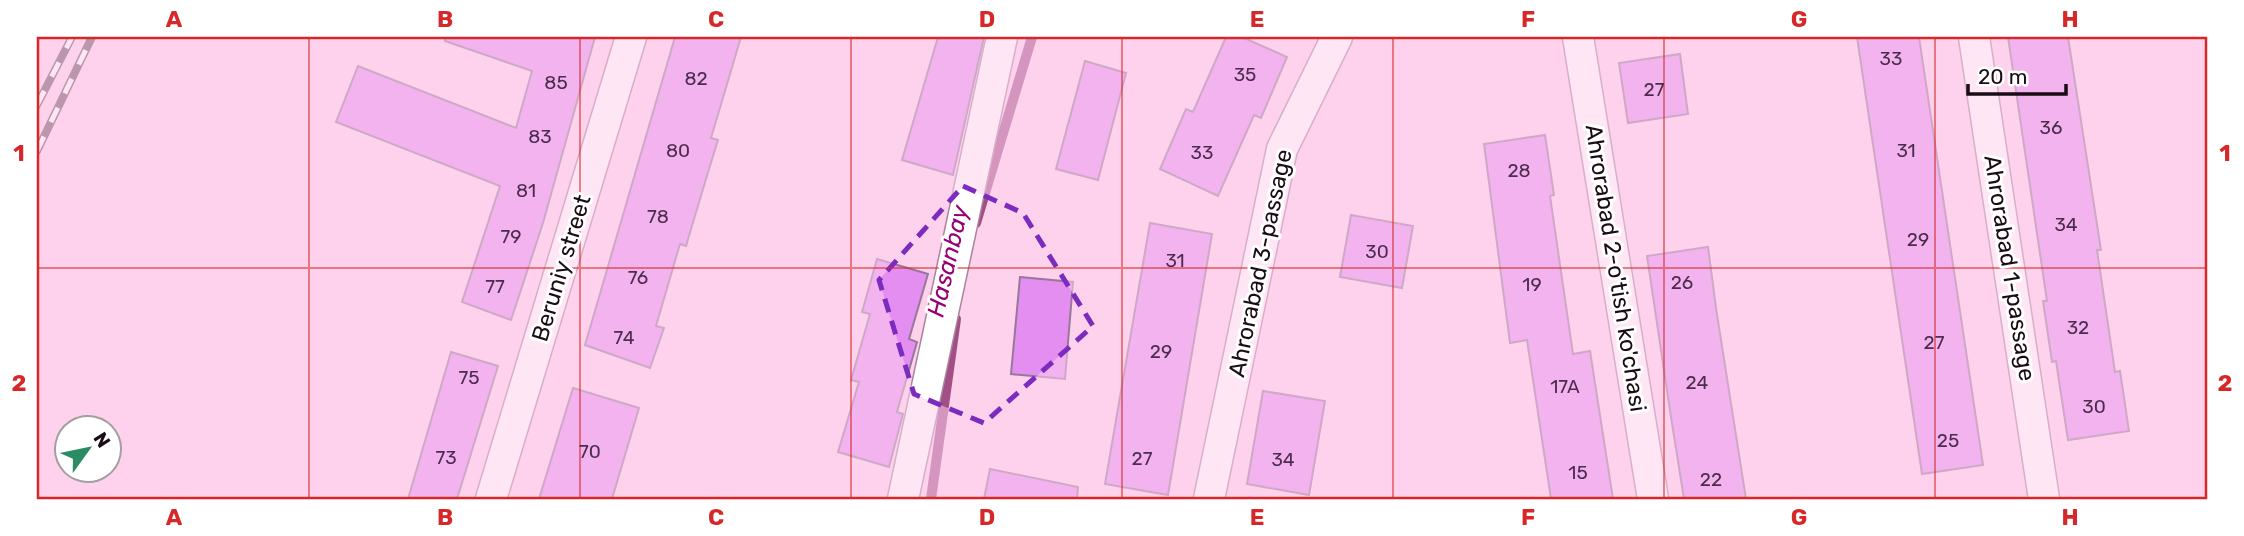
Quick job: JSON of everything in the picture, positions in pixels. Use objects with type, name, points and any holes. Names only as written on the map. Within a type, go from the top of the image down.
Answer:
[{"type":"street","name":"Beruniy street","points":[[491,499],[631,37]]},
{"type":"street","points":[[903,499],[1002,37]]},
{"type":"street","name":"Ahrorabad 3-passage","points":[[1209,499],[1282,149],[1338,37]]},
{"type":"street","name":"Ahrorabad 2-o'tish ko'chasi","points":[[1578,37],[1653,499]]},
{"type":"street","name":"Ahrorabad 1-passage","points":[[1974,37],[2044,499]]},
{"type":"highlighted area","points":[[963,186],[1023,213],[1093,326],[984,423],[914,394],[879,280]]},
{"type":"building","points":[[445,37],[595,37],[543,223],[511,320],[462,302],[500,186],[336,122],[358,66],[516,128],[532,71],[445,41]]},
{"type":"building","points":[[675,37],[741,37],[711,138],[718,140],[686,246],[680,244],[656,326],[664,328],[650,368],[585,345]]},
{"type":"building","points":[[938,37],[984,37],[953,175],[902,160]]},
{"type":"building","points":[[1226,37],[1242,37],[1287,57],[1261,118],[1254,115],[1218,196],[1160,169],[1186,109],[1193,112]]},
{"type":"building","points":[[1857,37],[1919,37],[1983,465],[1922,474]]},
{"type":"building","points":[[2008,37],[2068,37],[2101,250],[2097,250],[2115,372],[2120,371],[2129,431],[2068,440],[2056,361],[2052,362],[2043,301],[2047,301]]},
{"type":"building","points":[[1680,54],[1688,114],[1628,123],[1619,63]]},
{"type":"building","points":[[1085,61],[1126,73],[1098,180],[1056,169]]},
{"type":"building","points":[[1545,135],[1554,195],[1550,196],[1573,354],[1590,351],[1613,499],[1551,499],[1527,340],[1510,343],[1484,144]]},
{"type":"building","points":[[1351,215],[1413,226],[1402,288],[1340,277]]},
{"type":"building","points":[[1150,223],[1212,234],[1168,495],[1105,484]]},
{"type":"building","points":[[1708,247],[1746,499],[1684,499],[1671,417],[1647,256]]},
{"type":"building","points":[[877,259],[928,274],[909,339],[917,342],[897,412],[903,414],[889,467],[838,452],[859,382],[851,380],[870,314],[862,312]]},
{"type":"building","points":[[1020,277],[1073,282],[1065,379],[1011,374]]},
{"type":"building","points":[[451,352],[498,366],[457,499],[408,499]]},
{"type":"building","points":[[573,388],[639,408],[612,499],[539,499]]},
{"type":"building","points":[[1263,391],[1325,401],[1309,495],[1247,484]]},
{"type":"building","points":[[990,469],[1078,487],[1077,499],[984,499]]},
{"type":"waterway","name":"Hasanbay","points":[[976,223],[1032,37]]},
{"type":"waterway","name":"Hasanbay","points":[[931,499],[956,319]]},
{"type":"railway","points":[[37,105],[72,37]]},
{"type":"railway","points":[[37,151],[92,37]]}]
